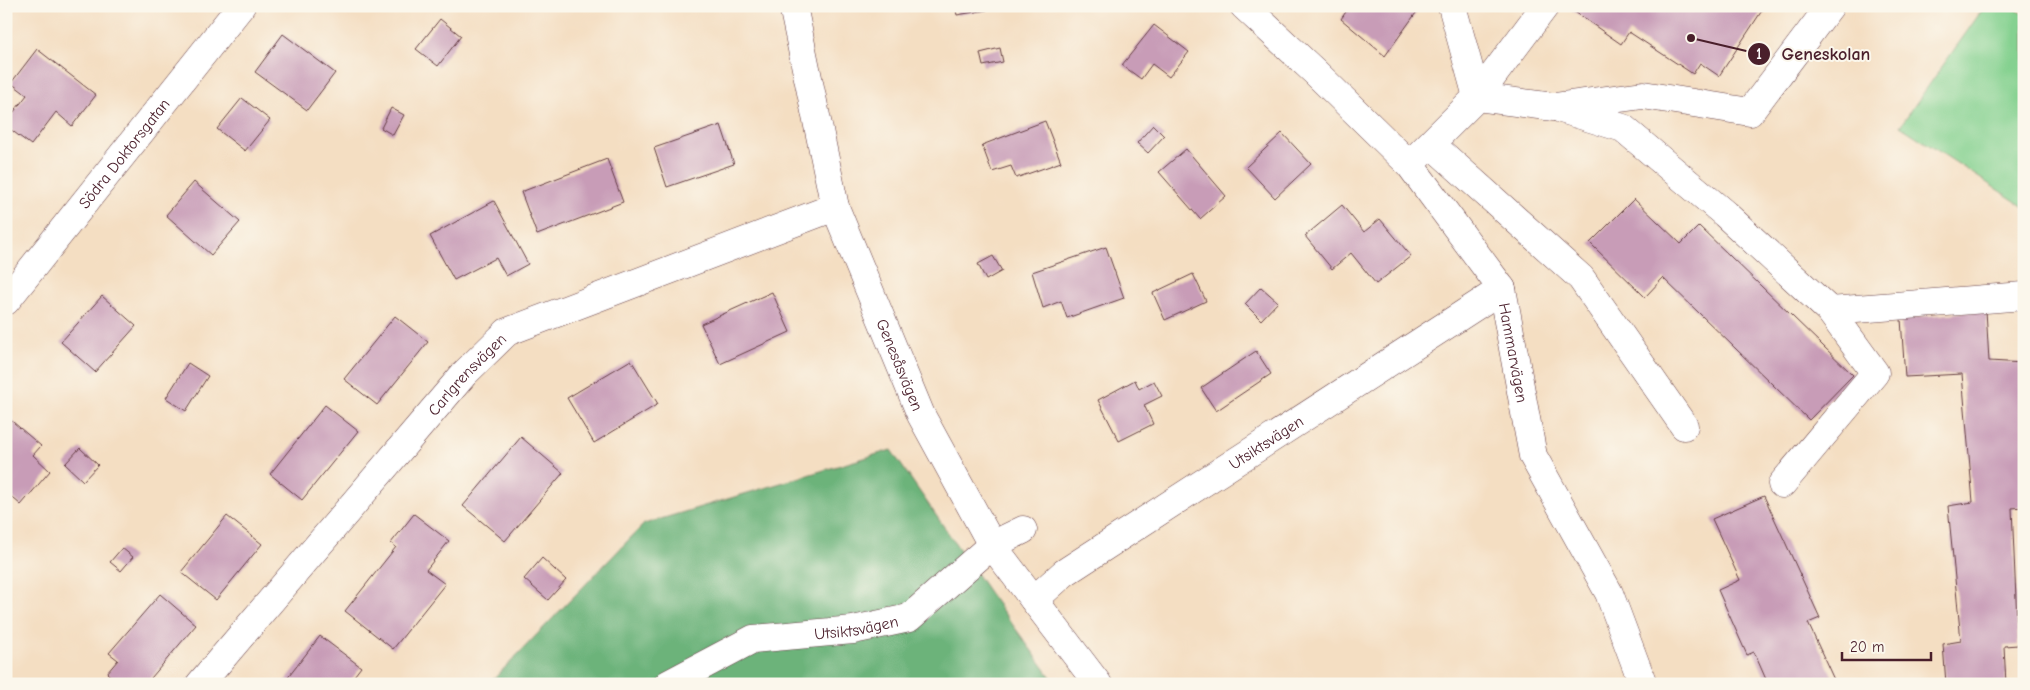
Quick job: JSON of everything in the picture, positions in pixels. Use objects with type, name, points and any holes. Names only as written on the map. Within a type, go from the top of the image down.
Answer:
[{"type":"street","name":"Södra Doktorsgatan","points":[[6,301],[241,6]]},
{"type":"street","name":"Genesåsvägen","points":[[793,6],[835,206],[921,414],[992,545],[1098,684]]},
{"type":"street","name":"Hammarvägen","points":[[1244,6],[1316,72],[1410,164],[1502,289],[1533,456],[1609,592],[1643,684]]},
{"type":"street","points":[[1452,6],[1476,98]]},
{"type":"street","points":[[1410,164],[1476,98],[1545,6]]},
{"type":"street","points":[[1554,106],[1643,95],[1750,112],[1830,6]]},
{"type":"street","points":[[1476,98],[1554,106],[1623,128],[1725,214],[1830,311],[1875,373],[1782,484]]},
{"type":"street","points":[[1431,144],[1581,278],[1684,426]]},
{"type":"street","name":"Carlgrensvägen","points":[[200,684],[464,374],[507,332],[835,206]]},
{"type":"street","name":"Utsiktsvägen","points":[[1034,600],[1064,574],[1502,289]]},
{"type":"street","points":[[1830,311],[2024,296]]},
{"type":"street","name":"Utsiktsvägen","points":[[668,684],[753,639],[853,630],[909,618],[992,545],[1023,530]]},
{"type":"green space","points":[[1985,6],[2012,6],[2024,15],[2024,207],[1900,126]]},
{"type":"green space","points":[[891,450],[991,595],[1056,684],[489,684],[644,524]]},
{"type":"building","points":[[955,6],[987,6],[987,10],[957,15]]},
{"type":"building","points":[[1350,6],[1421,6],[1385,56],[1341,19]]},
{"type":"building","points":[[1575,6],[1765,6],[1719,76],[1700,63],[1693,74],[1629,32],[1621,44],[1572,10]]},
{"type":"building","points":[[440,19],[461,36],[438,66],[416,49]]},
{"type":"building","points":[[1154,25],[1189,52],[1169,77],[1152,64],[1141,79],[1122,65]]},
{"type":"building","points":[[283,34],[335,73],[307,110],[255,72]]},
{"type":"building","points":[[1000,48],[1003,62],[983,66],[980,53]]},
{"type":"building","points":[[37,49],[96,95],[72,126],[56,112],[31,145],[6,126],[6,122],[27,95],[11,83]]},
{"type":"building","points":[[242,98],[270,120],[245,151],[217,129]]},
{"type":"building","points":[[391,108],[404,115],[393,135],[381,128]]},
{"type":"building","points":[[1045,121],[1061,162],[1016,178],[1011,166],[992,172],[982,145]]},
{"type":"building","points":[[721,125],[734,164],[667,187],[654,148]]},
{"type":"building","points":[[1153,125],[1164,136],[1148,153],[1137,143]]},
{"type":"building","points":[[1282,133],[1311,164],[1275,198],[1246,167]]},
{"type":"building","points":[[1186,149],[1226,196],[1200,219],[1159,172]]},
{"type":"building","points":[[607,159],[623,202],[537,235],[521,192]]},
{"type":"building","points":[[194,182],[240,222],[211,255],[166,215]]},
{"type":"building","points":[[1634,199],[1681,244],[1699,226],[1853,375],[1809,420],[1663,278],[1645,297],[1590,243]]},
{"type":"building","points":[[494,201],[528,264],[506,276],[496,258],[454,280],[430,236]]},
{"type":"building","points":[[1342,205],[1364,232],[1380,219],[1411,256],[1376,284],[1351,253],[1332,269],[1305,236]]},
{"type":"building","points":[[1106,247],[1124,298],[1067,318],[1061,301],[1043,308],[1032,272]]},
{"type":"building","points":[[993,256],[1002,271],[986,280],[978,264]]},
{"type":"building","points":[[1193,274],[1206,301],[1165,320],[1153,293]]},
{"type":"building","points":[[1261,287],[1278,302],[1261,320],[1245,304]]},
{"type":"building","points":[[772,292],[790,332],[720,364],[701,324]]},
{"type":"building","points":[[102,296],[136,326],[95,372],[61,342]]},
{"type":"building","points":[[1986,310],[1989,361],[2024,363],[2024,507],[2012,508],[2018,645],[2004,646],[2006,684],[1946,684],[1943,644],[1961,641],[1948,506],[1973,502],[1962,374],[1905,377],[1901,319]]},
{"type":"building","points":[[395,316],[428,342],[377,405],[344,379]]},
{"type":"building","points":[[1256,351],[1271,374],[1216,411],[1201,388]]},
{"type":"building","points":[[631,360],[658,404],[594,443],[567,398]]},
{"type":"building","points":[[188,363],[208,376],[186,411],[166,398]]},
{"type":"building","points":[[1135,380],[1139,389],[1154,381],[1162,396],[1144,405],[1153,424],[1119,441],[1098,400]]},
{"type":"building","points":[[325,405],[358,431],[302,500],[270,474]]},
{"type":"building","points":[[6,416],[41,446],[33,455],[50,471],[21,505],[6,492]]},
{"type":"building","points":[[521,437],[563,473],[505,541],[463,506]]},
{"type":"building","points":[[80,448],[98,465],[83,481],[65,464]]},
{"type":"building","points":[[1764,496],[1820,618],[1808,623],[1836,684],[1768,684],[1754,652],[1747,655],[1718,590],[1740,580],[1712,519]]},
{"type":"building","points":[[414,514],[449,541],[426,570],[445,584],[393,649],[345,611],[396,547],[391,543]]},
{"type":"building","points":[[227,516],[262,544],[216,600],[181,572]]},
{"type":"building","points":[[122,548],[133,557],[121,571],[110,562]]},
{"type":"building","points":[[542,558],[566,580],[548,600],[524,579]]},
{"type":"building","points":[[160,594],[196,625],[146,684],[119,684],[107,673],[118,660],[109,653]]},
{"type":"building","points":[[320,636],[361,667],[348,684],[283,684]]},
{"type":"place","name":"Geneskolan","points":[[1691,38]]}]
